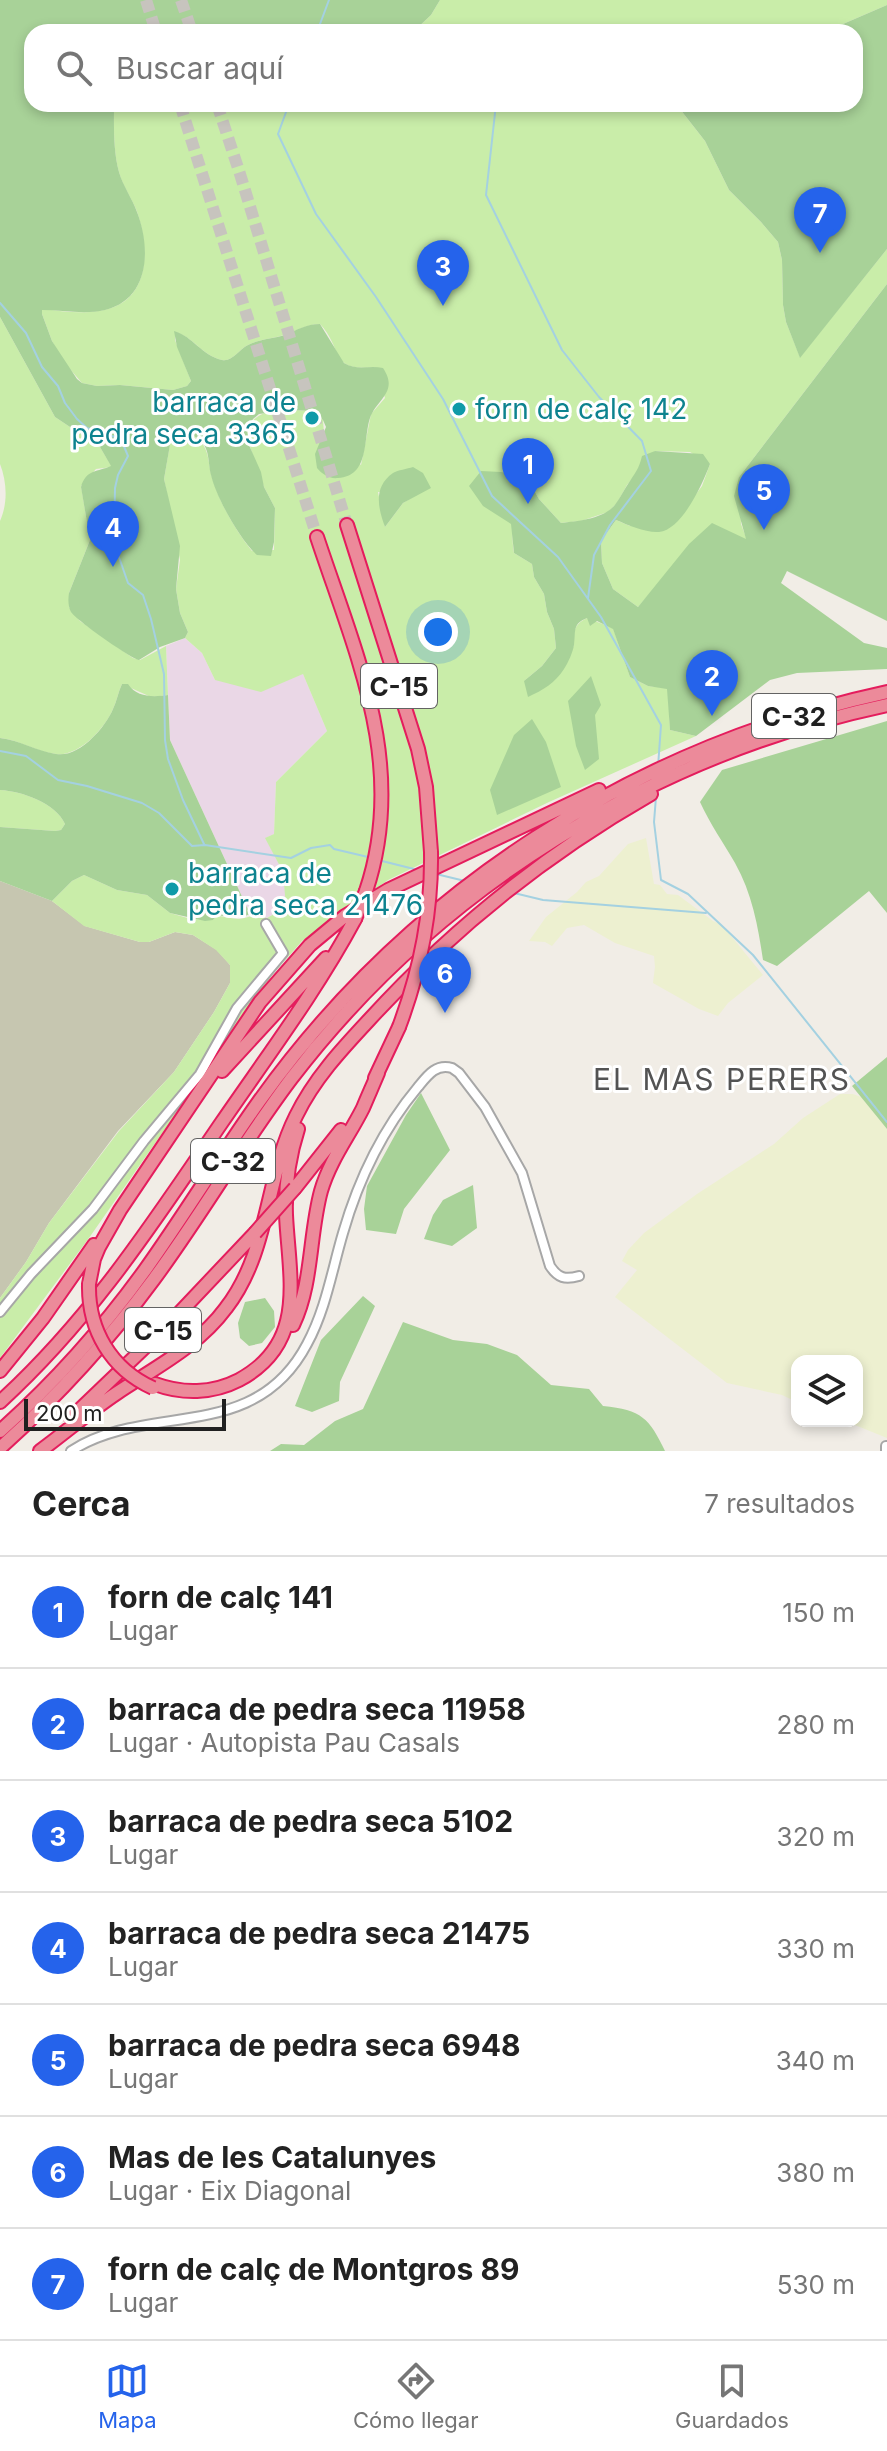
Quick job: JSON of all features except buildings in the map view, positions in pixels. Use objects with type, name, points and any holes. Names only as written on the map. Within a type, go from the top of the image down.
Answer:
[{"type":"highway","name":"C-15","points":[[38,1451],[168,1325],[295,1188],[345,1126],[378,1073],[412,989],[424,939],[430,890],[431,852],[426,787],[418,749],[347,525]]},
{"type":"highway","name":"C-15","points":[[0,1402],[61,1341],[116,1275],[318,982],[349,931],[366,891],[375,859],[383,791],[377,730],[361,670],[317,537]]},
{"type":"highway","name":"C-32","points":[[655,780],[704,748],[768,724],[887,692]]},
{"type":"highway","name":"C-32","points":[[0,1431],[55,1378],[122,1300],[260,1100],[324,1019],[397,944],[563,819],[655,780],[887,705]]},
{"type":"highway","points":[[0,1371],[57,1299],[260,1002],[310,945],[345,916],[425,871],[631,776],[655,780]]},
{"type":"highway","points":[[38,1451],[187,1346],[206,1331],[227,1307],[255,1256],[282,1152],[302,1105],[337,1054],[434,953],[507,891],[655,780]]},
{"type":"highway","name":"C-32","points":[[0,1448],[66,1384],[134,1305],[271,1106],[336,1025],[478,884]]},
{"type":"highway","points":[[91,1284],[113,1230],[209,1086],[349,931]]},
{"type":"highway","points":[[154,1386],[185,1391],[219,1388],[240,1380],[258,1367],[278,1343],[288,1321],[292,1292],[286,1213],[287,1178],[294,1140],[322,1082],[385,1002]]},
{"type":"highway","points":[[138,1183],[99,1247],[91,1284],[96,1314],[108,1344],[130,1370],[154,1386],[184,1396],[220,1392],[252,1378],[282,1345],[297,1318],[326,1177],[378,1073]]},
{"type":"highway","points":[[30,1451],[67,1421]]},
{"type":"street","points":[[0,1312],[31,1274],[93,1209],[200,1074],[237,1008],[283,953],[266,924]]},
{"type":"street","points":[[71,1451],[119,1430],[227,1411],[256,1397],[282,1377],[300,1356],[319,1317],[352,1203],[377,1150],[409,1099],[428,1075],[441,1067],[452,1068],[471,1088],[522,1173],[550,1266],[557,1276],[568,1279],[579,1276]]},
{"type":"shaded area","points":[[185,638],[202,653],[215,680],[303,674],[327,731],[276,782],[274,834],[266,838],[283,872],[287,906],[267,918],[250,914],[170,740],[166,646]]},
{"type":"shaded area","points":[[646,838],[654,884],[660,885],[667,894],[678,895],[722,925],[763,975],[728,1003],[718,1016],[653,983],[654,956],[615,943],[584,925],[567,928],[552,946],[545,942],[529,941],[546,917],[586,882],[599,876],[628,844]]},
{"type":"shaded area","points":[[0,881],[52,901],[85,926],[140,942],[149,942],[175,932],[193,935],[217,950],[230,965],[230,983],[174,1072],[118,1131],[49,1223],[0,1298]]},
{"type":"shaded area","points":[[840,1094],[853,1094],[861,1097],[887,1129],[887,1438],[860,1427],[863,1427],[863,1355],[791,1355],[791,1399],[727,1383],[615,1297],[637,1270],[622,1261],[644,1233],[774,1144],[803,1118]]},
{"type":"green space","points":[[0,0],[440,0],[421,24],[24,24],[24,112],[114,112],[117,164],[137,212],[144,241],[145,256],[139,284],[120,304],[90,312],[42,310],[52,341],[77,379],[97,386],[173,390],[187,386],[191,381],[174,331],[215,358],[226,360],[252,343],[320,324],[344,363],[354,367],[383,368],[389,383],[370,418],[360,464],[348,476],[332,478],[317,468],[315,454],[326,427],[313,411],[259,414],[253,419],[247,431],[249,445],[275,508],[271,556],[257,555],[236,529],[214,484],[203,444],[197,437],[189,435],[171,439],[164,479],[180,546],[176,589],[180,613],[188,632],[185,638],[160,647],[139,660],[82,623],[71,612],[69,593],[90,540],[81,487],[89,474],[111,466],[100,447],[55,417],[0,317]]},
{"type":"green space","points":[[440,0],[887,0],[887,5],[843,24],[421,24]]},
{"type":"green space","points":[[887,5],[887,249],[800,358],[786,322],[778,242],[729,190],[705,141],[682,112],[863,112],[863,24],[843,24]]},
{"type":"green space","points":[[114,112],[682,112],[705,141],[729,190],[778,242],[786,322],[800,357],[887,249],[887,284],[739,477],[741,524],[747,540],[652,591],[638,607],[613,589],[602,563],[601,541],[616,520],[630,526],[673,525],[702,486],[710,464],[690,452],[655,451],[608,512],[581,521],[561,523],[539,499],[527,478],[514,523],[514,553],[532,564],[554,629],[556,648],[542,666],[524,681],[574,646],[575,629],[587,618],[613,628],[630,677],[648,686],[668,688],[670,730],[696,736],[549,802],[388,880],[302,941],[273,974],[89,1238],[0,1358],[0,1298],[49,1223],[119,1131],[174,1072],[230,983],[230,965],[216,950],[193,935],[175,932],[149,942],[140,942],[84,926],[52,901],[72,881],[84,875],[117,890],[147,895],[170,913],[191,919],[213,920],[217,916],[267,918],[286,907],[283,872],[265,838],[274,834],[276,782],[327,731],[303,674],[261,692],[215,680],[202,653],[185,638],[188,632],[180,613],[176,589],[180,560],[164,479],[171,438],[186,434],[200,441],[219,496],[240,535],[252,551],[274,550],[275,508],[264,487],[247,438],[254,419],[271,411],[313,411],[323,420],[324,434],[361,465],[371,414],[385,398],[375,367],[360,368],[344,362],[320,324],[252,343],[226,360],[215,358],[175,332],[175,340],[191,381],[187,386],[173,390],[82,383],[63,361],[52,341],[42,309],[98,311],[115,307],[136,289],[144,262],[142,232],[117,164]],"holes":[[[378,492],[419,493],[403,503],[385,527]]]},
{"type":"green space","points":[[887,284],[887,621],[787,571],[781,583],[864,643],[887,648],[887,669],[797,673],[770,680],[696,736],[670,730],[667,689],[648,686],[630,677],[613,629],[597,621],[590,626],[587,618],[577,625],[573,651],[560,674],[548,686],[528,697],[524,681],[542,666],[556,648],[554,629],[532,564],[514,553],[511,524],[483,506],[469,486],[481,471],[527,478],[539,499],[561,523],[589,519],[609,510],[635,474],[642,456],[655,451],[703,454],[710,464],[707,472],[676,523],[668,529],[654,532],[616,520],[601,541],[602,563],[613,589],[638,607],[689,544],[712,523],[746,539],[734,496],[739,477]]},
{"type":"green space","points":[[0,317],[55,417],[100,447],[112,467],[96,469],[81,486],[90,540],[69,593],[69,607],[80,621],[133,658],[140,660],[166,646],[168,695],[151,697],[122,684],[113,709],[98,732],[82,746],[65,754],[49,753],[0,738],[0,521],[6,492],[0,464]]},
{"type":"green space","points":[[413,467],[423,473],[431,488],[403,503],[385,527],[379,505],[382,485],[393,473]]},
{"type":"green space","points":[[591,676],[601,705],[595,715],[599,759],[585,770],[576,746],[568,701]]},
{"type":"green space","points":[[122,684],[128,684],[146,696],[168,695],[170,740],[250,914],[217,916],[205,921],[170,913],[147,895],[117,890],[84,875],[72,881],[52,901],[0,881],[0,827],[55,831],[61,830],[65,824],[46,804],[0,790],[0,738],[56,754],[73,751],[82,747],[104,725]]},
{"type":"green space","points":[[532,719],[546,742],[561,787],[497,815],[490,790],[514,735]]},
{"type":"green space","points":[[887,721],[887,913],[869,891],[777,966],[763,960],[746,886],[700,802],[722,770]]},
{"type":"green space","points":[[0,790],[46,804],[65,824],[61,830],[55,831],[0,827]]},
{"type":"green space","points":[[887,1057],[887,1129],[852,1086]]},
{"type":"green space","points":[[421,1093],[450,1150],[404,1209],[396,1234],[366,1230],[364,1209],[367,1186]]},
{"type":"green space","points":[[473,1185],[477,1228],[452,1246],[424,1239],[433,1215],[443,1200]]},
{"type":"green space","points":[[363,1296],[375,1306],[340,1382],[339,1401],[312,1412],[295,1406],[321,1340]]},
{"type":"green space","points":[[265,1298],[274,1311],[275,1327],[262,1343],[249,1346],[240,1338],[238,1323],[245,1302]]},
{"type":"green space","points":[[403,1322],[453,1340],[487,1344],[517,1355],[551,1385],[589,1389],[603,1406],[627,1410],[643,1418],[665,1451],[270,1451],[281,1444],[304,1445],[335,1421],[363,1409]]},
{"type":"waterway","points":[[320,24],[329,0]]},
{"type":"waterway","points":[[286,112],[278,134],[316,214],[376,297],[443,399],[492,496],[558,557],[601,617],[661,725],[658,767]]},
{"type":"waterway","points":[[495,112],[486,195],[562,350],[599,397],[642,441],[651,471],[610,525],[594,555],[588,598]]},
{"type":"waterway","points":[[0,303],[26,333],[42,367],[58,386],[65,403],[77,419],[87,428],[121,439],[128,456],[115,488],[114,543],[128,583],[143,595],[151,619],[164,674],[168,759],[204,844]]},
{"type":"waterway","points":[[0,751],[26,756],[58,780],[142,803],[159,813],[192,846],[205,845],[291,858],[311,848],[330,845],[334,849],[368,857]]},
{"type":"waterway","points":[[656,797],[654,822],[661,880],[688,894],[753,955],[887,1122]]},
{"type":"waterway","points":[[378,860],[418,870]]},
{"type":"waterway","points":[[436,874],[465,881]]},
{"type":"waterway","points":[[514,893],[543,900],[706,913]]},
{"type":"tunnel","points":[[146,0],[154,24]]},
{"type":"tunnel","points":[[181,0],[189,24]]},
{"type":"tunnel","points":[[183,112],[317,537]]},
{"type":"tunnel","points":[[220,112],[347,525]]},
{"type":"place","name":"forn de calç de Montgros 89","points":[[820,253]]},
{"type":"place","name":"barraca de pedra seca 5102","points":[[443,306]]},
{"type":"place","name":"forn de calç 142","points":[[459,409]]},
{"type":"place","name":"barraca de pedra seca 3365","points":[[312,418]]},
{"type":"place","name":"forn de calç 141","points":[[528,504]]},
{"type":"place","name":"barraca de pedra seca 6948","points":[[764,530]]},
{"type":"place","name":"barraca de pedra seca 21475","points":[[113,567]]},
{"type":"place","name":"barraca de pedra seca 11958","points":[[712,716]]},
{"type":"place","name":"barraca de pedra seca 21476","points":[[172,889]]},
{"type":"place","name":"Mas de les Catalunyes","points":[[445,1013]]},
{"type":"district","name":"EL MAS PERERS","points":[[722,1079]]}]
